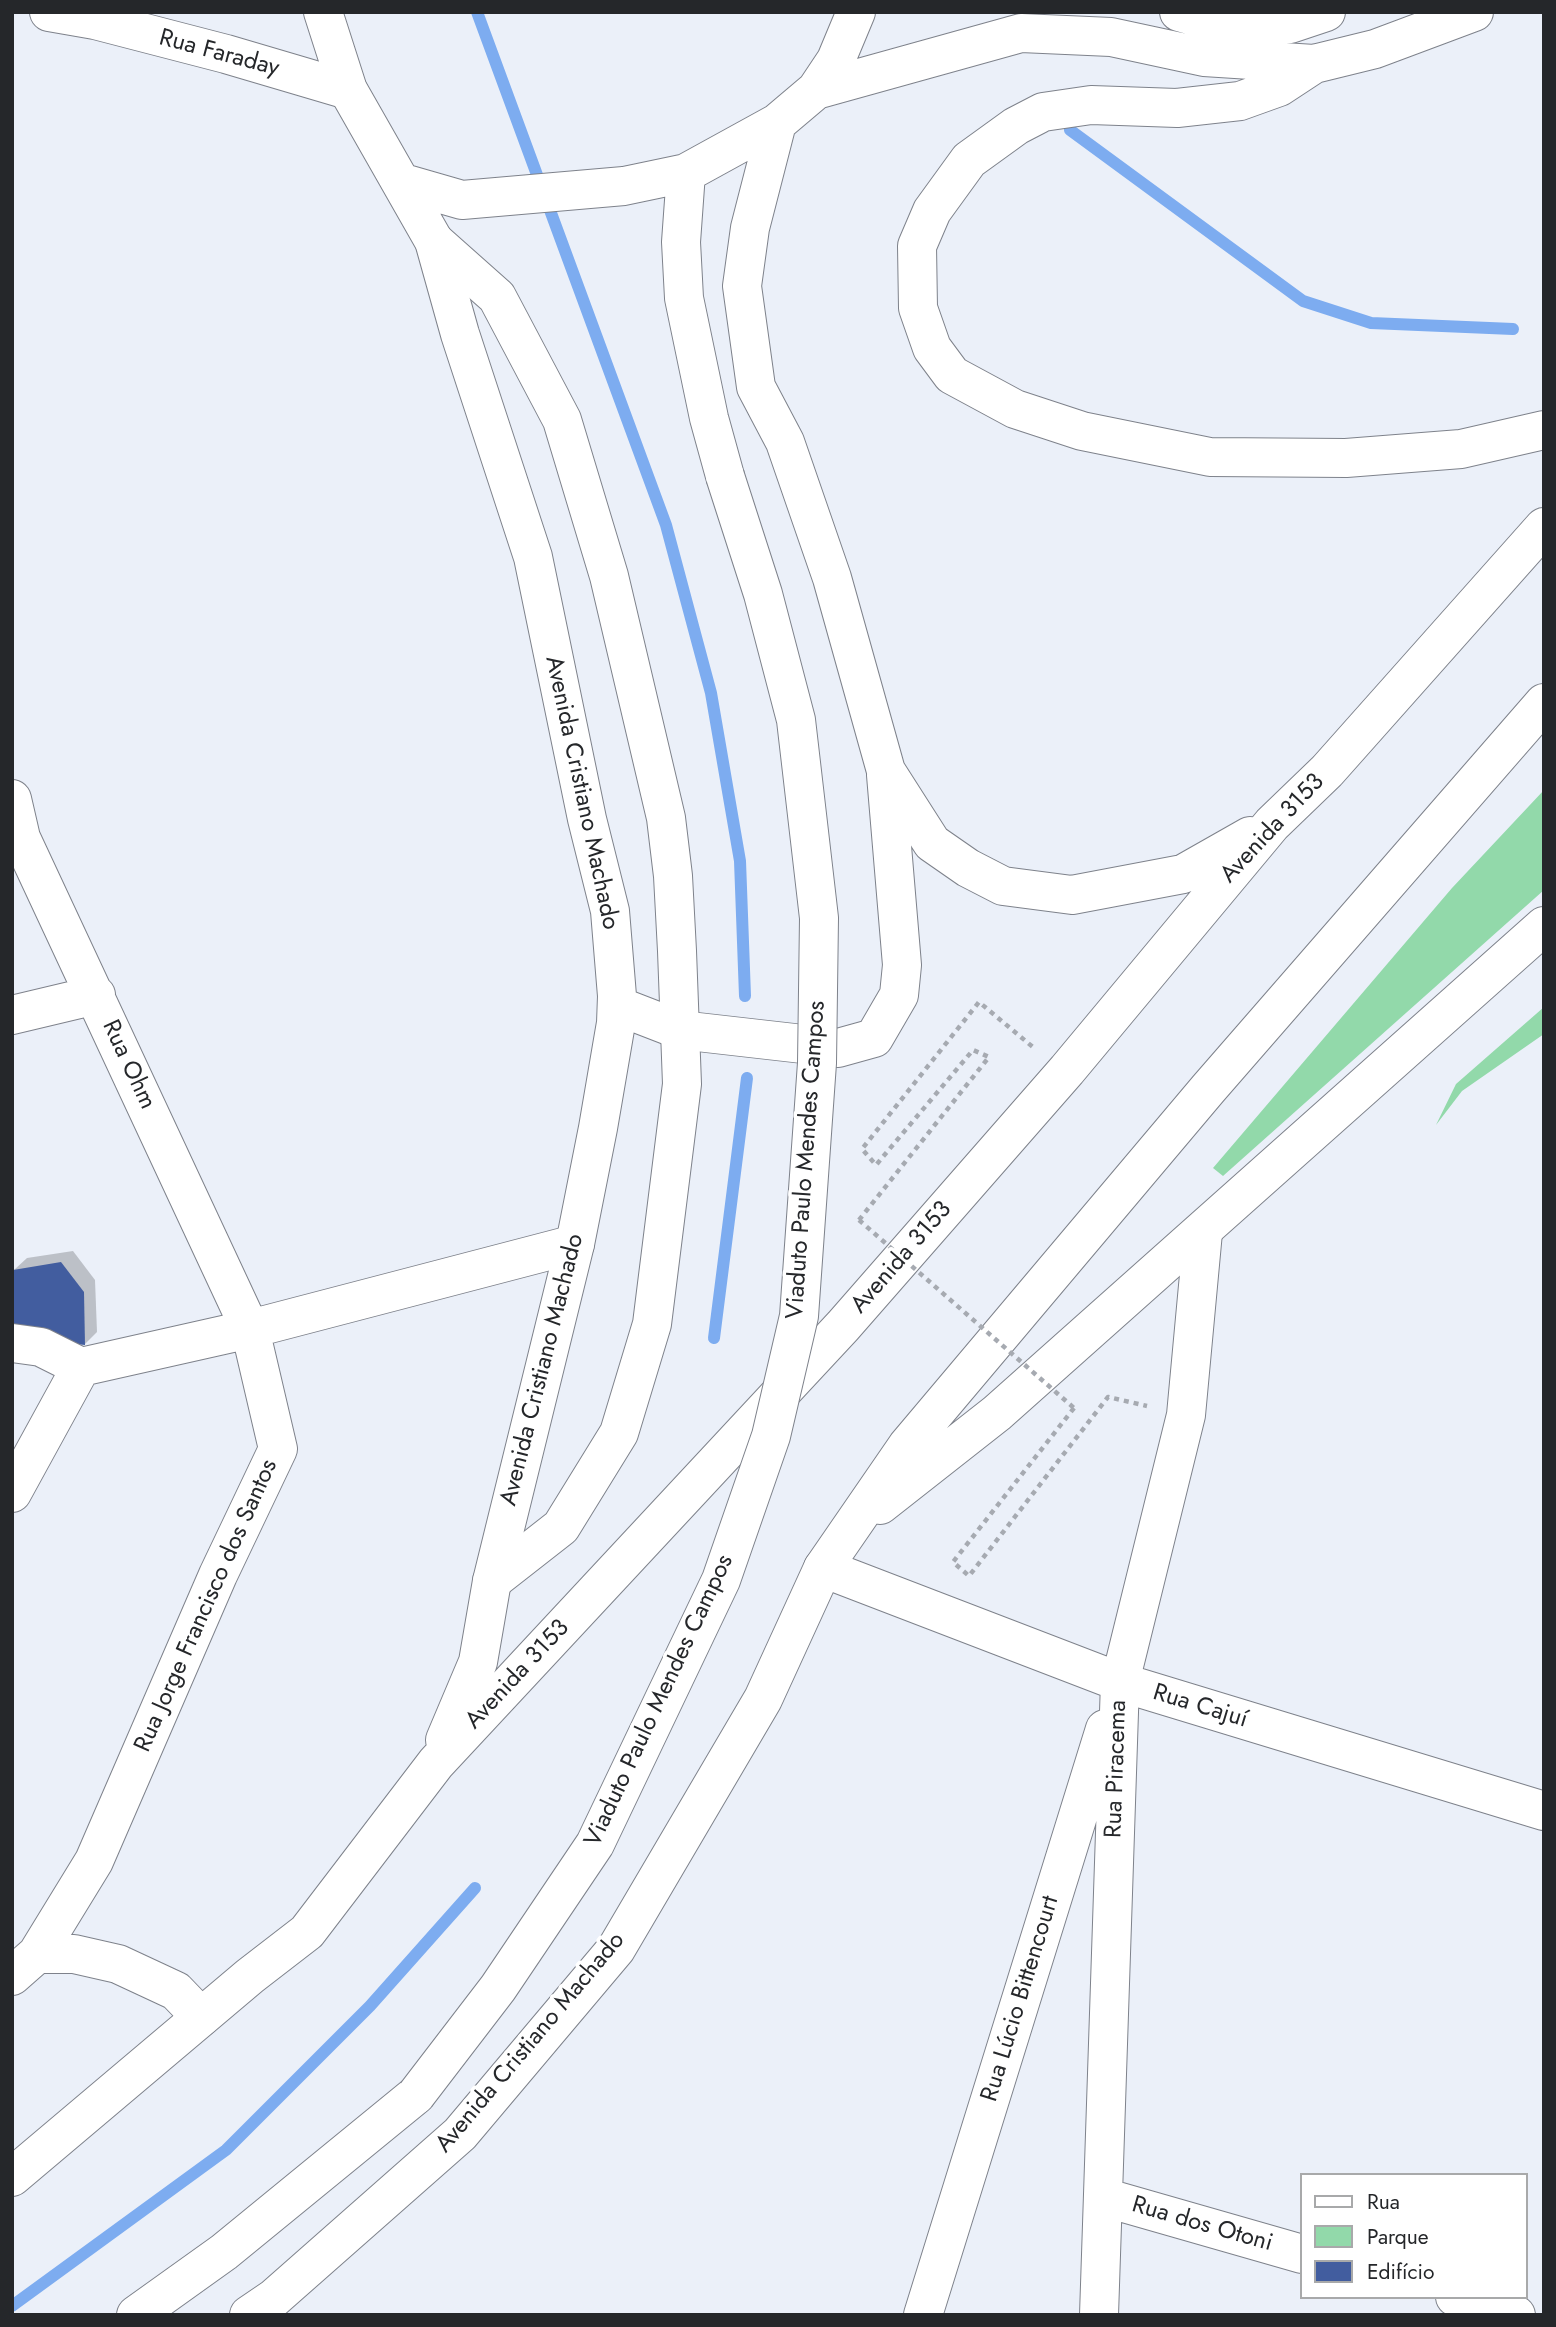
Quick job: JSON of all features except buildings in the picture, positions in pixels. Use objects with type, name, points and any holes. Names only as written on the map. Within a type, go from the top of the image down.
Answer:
[{"type":"main road","name":"Rua Faraday","points":[[49,12],[95,20],[187,44],[348,90]]},
{"type":"main road","name":"Avenida Cristiano Machado","points":[[323,12],[348,90],[434,241],[460,334],[533,558],[584,807],[610,911],[618,1006],[575,1244],[492,1581],[478,1661],[436,1763]]},
{"type":"main road","points":[[403,183],[462,200],[624,186],[686,173],[777,123],[816,90],[836,61],[856,12]]},
{"type":"main road","points":[[1179,12],[1231,27],[1258,27],[1290,24],[1326,12]]},
{"type":"main road","points":[[816,90],[1021,33],[1111,37],[1204,57],[1314,64],[1375,50],[1474,12]]},
{"type":"main road","points":[[1314,64],[1279,87],[1240,102],[1177,108],[1091,105],[1043,113],[1016,126],[969,160],[932,211],[917,246],[918,308],[932,348],[952,374],[1015,409],[1082,431],[1210,457],[1346,458],[1461,449],[1544,430]]},
{"type":"main road","points":[[618,1006],[690,1031],[838,1048],[874,1038],[899,995],[902,965],[886,771],[832,578],[785,442],[757,387],[742,285],[750,228],[777,123]]},
{"type":"main road","name":"Viaduto Paulo Mendes Campos","points":[[136,2315],[224,2252],[416,2095],[498,1988],[595,1844],[721,1580],[771,1436],[799,1316],[817,1063],[819,918],[796,720],[763,594],[706,407],[684,298],[681,242],[686,173]]},
{"type":"main road","points":[[434,241],[497,297],[562,420],[609,576],[666,818],[690,1031],[652,1324],[619,1433],[561,1527],[492,1581]]},
{"type":"main road","name":"Avenida 3153","points":[[201,2017],[307,1933],[436,1763],[843,1326],[1067,1070],[1272,824],[1327,771],[1544,527]]},
{"type":"main road","points":[[823,1567],[915,1435],[1208,1089],[1544,704]]},
{"type":"main road","points":[[886,771],[932,843],[968,868],[1003,886],[1072,895],[1183,874],[1272,824]]},
{"type":"main road","name":"Rua Ohm","points":[[12,799],[21,838],[250,1329]]},
{"type":"main road","points":[[848,1530],[998,1413],[1544,926]]},
{"type":"main road","points":[[12,1015],[96,995]]},
{"type":"main road","name":"Rua Piracema","points":[[1098,2315],[1120,1682],[1186,1415],[1203,1232]]},
{"type":"main road","points":[[12,1343],[41,1347],[81,1367],[250,1329],[575,1244]]},
{"type":"main road","name":"Rua Jorge Francisco dos Santos","points":[[25,1965],[93,1861],[218,1576],[278,1449],[250,1329]]},
{"type":"main road","points":[[12,1493],[81,1367]]},
{"type":"main road","name":"Avenida Cristiano Machado","points":[[249,2315],[274,2298],[460,2134],[616,1949],[763,1699],[823,1567]]},
{"type":"main road","name":"Rua Cajuí","points":[[823,1567],[1120,1682],[1544,1811]]},
{"type":"main road","name":"Rua Lúcio Bittencourt","points":[[923,2315],[1120,1682]]},
{"type":"main road","points":[[12,2177],[201,2017],[176,1991],[118,1964],[74,1954],[25,1965]]},
{"type":"main road","name":"Rua dos Otoni","points":[[1103,2197],[1300,2253]]},
{"type":"main road","points":[[1462,2299],[1516,2315]]},
{"type":"path","points":[[1067,1070],[1017,1037],[979,1002],[862,1149],[876,1165],[973,1050],[989,1057],[859,1220],[1074,1408],[953,1562],[969,1576],[1108,1397],[1186,1415]]},
{"type":"green space","points":[[1544,790],[1544,890],[1223,1176],[1213,1168],[1452,888]]},
{"type":"green space","points":[[1544,1007],[1544,1034],[1462,1091],[1436,1125],[1456,1084]]},
{"type":"waterway","points":[[477,12],[666,525],[711,693],[740,861],[745,996]]},
{"type":"waterway","points":[[1070,130],[1303,301],[1371,323],[1513,329]]},
{"type":"waterway","points":[[714,1338],[747,1078]]},
{"type":"waterway","points":[[12,2306],[226,2150],[370,2006],[475,1888]]}]
